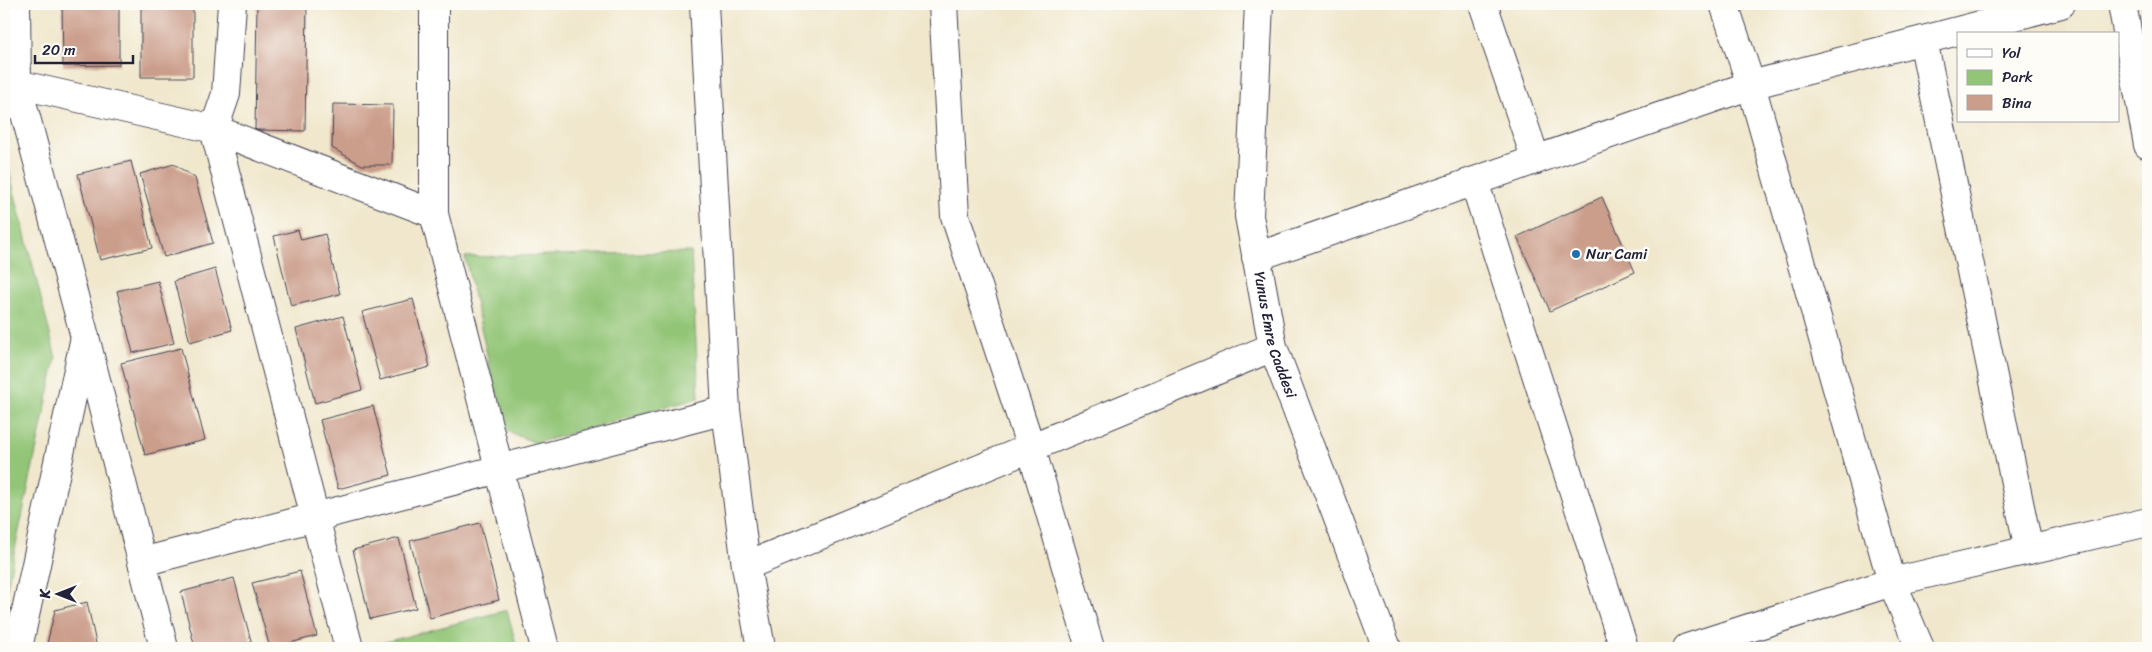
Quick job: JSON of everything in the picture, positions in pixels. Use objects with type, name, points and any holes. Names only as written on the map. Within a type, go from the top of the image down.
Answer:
[{"type":"street","points":[[16,4],[10,84],[86,337],[164,648]]},
{"type":"street","points":[[232,4],[226,94],[214,129],[349,648]]},
{"type":"street","points":[[434,4],[434,214],[545,648]]},
{"type":"street","points":[[704,4],[726,410],[746,566],[761,648]]},
{"type":"street","points":[[943,4],[955,216],[1031,448],[1090,648]]},
{"type":"street","name":"Yunus Emre Caddesi","points":[[1259,4],[1249,216],[1273,347],[1387,648]]},
{"type":"street","points":[[1484,4],[1536,160]]},
{"type":"street","points":[[1724,4],[1751,85],[1892,582],[1920,648]]},
{"type":"street","points":[[1256,257],[1751,85],[2061,4]]},
{"type":"street","points":[[2122,4],[2148,145]]},
{"type":"street","points":[[1922,40],[2029,550]]},
{"type":"street","points":[[10,84],[214,129],[434,214]]},
{"type":"street","points":[[1474,181],[1624,648]]},
{"type":"street","points":[[18,648],[86,337]]},
{"type":"street","points":[[746,566],[1273,347]]},
{"type":"street","points":[[142,562],[726,410]]},
{"type":"street","points":[[1686,648],[1892,582],[2148,522]]},
{"type":"green space","points":[[4,151],[56,358],[4,601]]},
{"type":"green space","points":[[691,252],[699,398],[536,443],[504,430],[465,257]]},
{"type":"green space","points":[[507,610],[517,648],[375,648],[374,645]]},
{"type":"building","points":[[62,4],[119,4],[119,65],[63,66]]},
{"type":"building","points":[[141,4],[193,4],[193,77],[141,77]]},
{"type":"building","points":[[257,4],[307,4],[305,131],[255,130]]},
{"type":"building","points":[[333,104],[393,105],[392,165],[362,165],[332,148]]},
{"type":"building","points":[[131,161],[152,248],[100,260],[78,174]]},
{"type":"building","points":[[174,164],[195,178],[213,243],[164,257],[140,174]]},
{"type":"building","name":"Nur Cami","points":[[1602,197],[1635,272],[1550,311],[1517,237]]},
{"type":"building","points":[[298,230],[301,240],[325,234],[340,294],[291,306],[274,236]]},
{"type":"building","points":[[215,269],[232,330],[190,342],[174,281]]},
{"type":"building","points":[[158,281],[174,343],[133,353],[117,291]]},
{"type":"building","points":[[413,299],[430,367],[380,380],[362,312]]},
{"type":"building","points":[[343,316],[362,390],[315,403],[296,329]]},
{"type":"building","points":[[181,348],[205,440],[145,455],[121,363]]},
{"type":"building","points":[[373,406],[391,475],[338,489],[320,420]]},
{"type":"building","points":[[480,523],[499,600],[430,618],[410,541]]},
{"type":"building","points":[[399,538],[416,608],[370,619],[353,550]]},
{"type":"building","points":[[300,571],[317,636],[270,648],[252,583]]},
{"type":"building","points":[[234,578],[253,648],[195,648],[181,592]]},
{"type":"building","points":[[87,602],[97,648],[46,648],[55,610]]},
{"type":"place","name":"Nur Cami","points":[[1576,254]]}]
